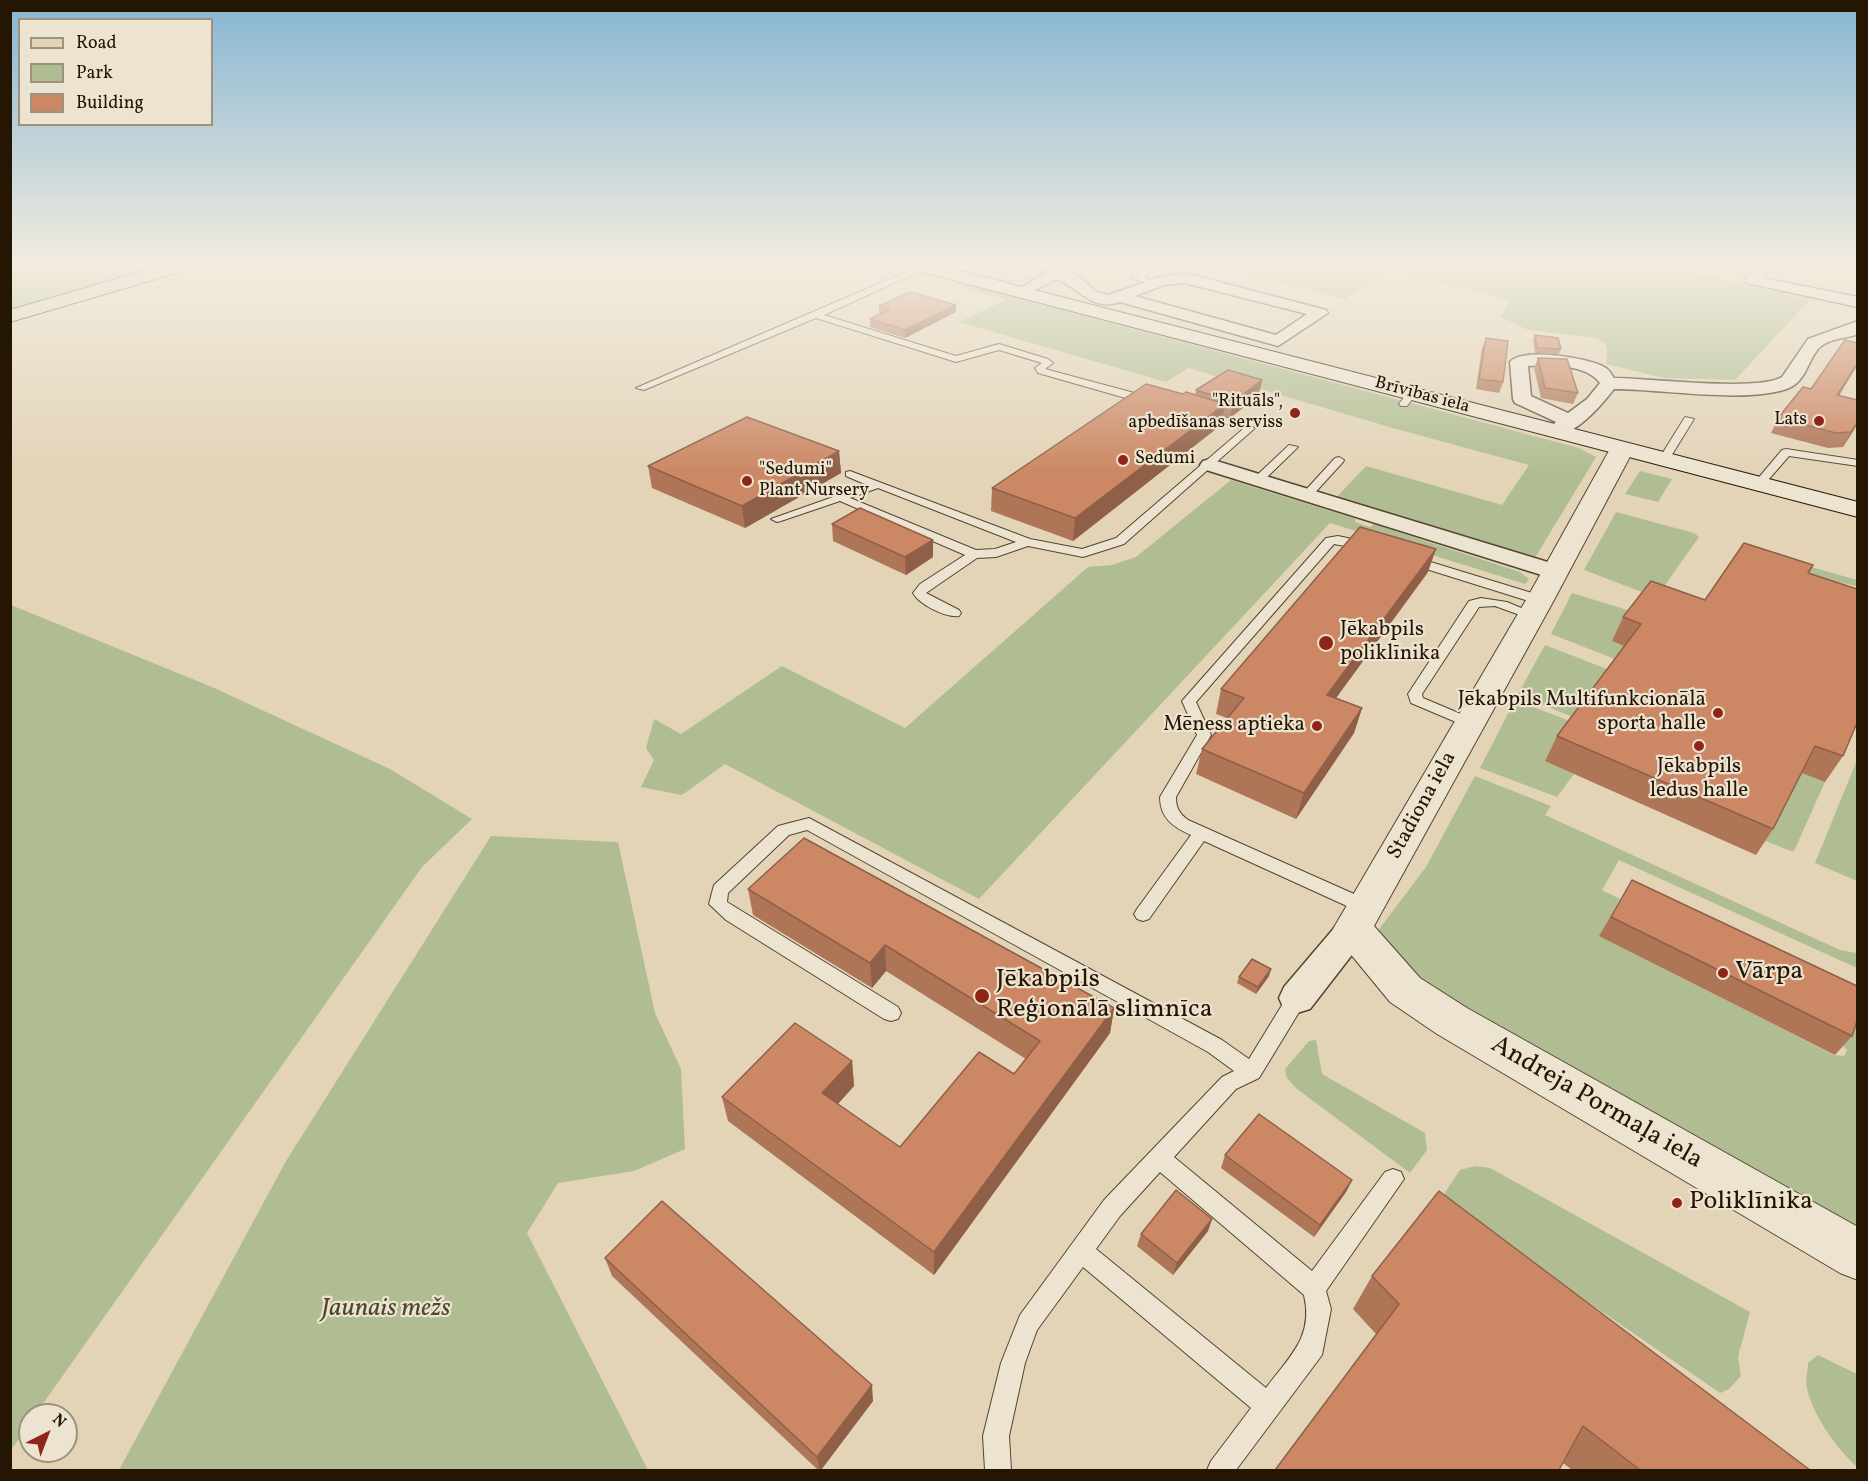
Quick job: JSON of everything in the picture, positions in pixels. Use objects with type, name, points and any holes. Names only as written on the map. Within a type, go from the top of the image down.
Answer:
[{"type":"main road","name":"Brīvības iela","points":[[1183,334],[1259,354],[1408,399],[1563,426],[1622,448],[1857,510]]},
{"type":"main road","name":"Stadiona iela","points":[[1360,918],[1556,572],[1622,448]]},
{"type":"main road","name":"Andreja Pormaļa iela","points":[[1360,918],[1405,990],[1452,1021],[1857,1256]]},
{"type":"street","points":[[1257,334],[1278,340]]},
{"type":"street","points":[[1259,354],[1287,334]]},
{"type":"street","points":[[1609,383],[1657,384],[1706,389],[1783,384],[1791,380],[1816,342],[1842,334]]},
{"type":"street","points":[[1542,361],[1592,368],[1601,373],[1609,383],[1594,403],[1563,426],[1522,399],[1519,362],[1542,361]]},
{"type":"street","points":[[1210,465],[1556,572]]},
{"type":"street","name":"Stadiona iela","points":[[1297,998],[1360,918]]},
{"type":"lane","points":[[641,388],[770,334]]},
{"type":"lane","points":[[877,334],[956,359],[999,347],[1045,361],[1048,363],[1040,368],[1041,371],[1136,398],[1161,401]]},
{"type":"lane","points":[[850,474],[1027,542],[1083,553],[1105,548],[1120,541],[1250,428],[1193,410]]},
{"type":"lane","points":[[1664,459],[1689,419]]},
{"type":"lane","points":[[1258,480],[1293,447]]},
{"type":"lane","points":[[1759,484],[1786,452],[1857,463]]},
{"type":"lane","points":[[1307,495],[1339,460]]},
{"type":"lane","points":[[777,519],[877,485]]},
{"type":"lane","points":[[839,497],[974,554],[996,553],[1027,542]]},
{"type":"lane","points":[[1360,918],[1171,816],[1167,806],[1168,796],[1204,735],[1189,701],[1330,541],[1354,542],[1377,549]]},
{"type":"lane","points":[[954,613],[922,598],[919,593],[924,587],[974,554]]},
{"type":"lane","points":[[1399,556],[1536,607]]},
{"type":"lane","points":[[1470,723],[1416,700],[1415,694],[1474,604],[1481,601],[1536,607]]},
{"type":"lane","points":[[891,1013],[732,915],[718,904],[720,890],[784,830],[809,824],[1215,1046],[1252,1072]]},
{"type":"lane","points":[[1143,914],[1201,833]]},
{"type":"lane","points":[[998,1470],[996,1436],[1012,1363],[1028,1323],[1112,1208],[1229,1083],[1252,1072],[1297,998]]},
{"type":"lane","points":[[1160,1158],[1314,1288],[1319,1309],[1313,1346],[1220,1470]]},
{"type":"lane","points":[[1314,1288],[1393,1179]]},
{"type":"lane","points":[[1081,1251],[1268,1406]]},
{"type":"green space","points":[[1001,334],[1153,334],[1579,448],[1596,457],[1533,561],[1334,500],[1366,466],[1502,505],[1529,465],[1188,368],[1166,382]]},
{"type":"green space","points":[[1563,334],[1778,334],[1735,380],[1664,378],[1606,364],[1607,348],[1596,338]]},
{"type":"green space","points":[[1640,471],[1672,479],[1658,502],[1625,494]]},
{"type":"green space","points":[[1231,480],[1356,519],[1355,522],[1370,527],[1374,524],[1520,572],[1529,579],[1525,584],[1330,523],[979,899],[725,764],[682,795],[641,787],[654,760],[646,748],[654,719],[681,734],[782,666],[905,728],[1088,567],[1112,565],[1136,557]]},
{"type":"green space","points":[[1616,512],[1694,533],[1699,537],[1658,595],[1650,595],[1584,570]]},
{"type":"green space","points":[[1749,549],[1857,580],[1857,586],[1738,561]]},
{"type":"green space","points":[[1572,593],[1634,612],[1612,641],[1629,648],[1620,661],[1551,634]]},
{"type":"green space","points":[[11,605],[212,687],[390,769],[472,819],[422,867],[43,1403],[18,1403],[18,1440],[11,1450]]},
{"type":"green space","points":[[1545,645],[1612,671],[1572,717],[1518,694]]},
{"type":"green space","points":[[1515,700],[1570,721],[1574,774],[1557,797],[1480,768]]},
{"type":"green space","points":[[1857,760],[1857,881],[1815,863]]},
{"type":"green space","points":[[1798,771],[1825,782],[1794,851],[1791,851],[1763,840]]},
{"type":"green space","points":[[1475,776],[1551,806],[1545,815],[1840,950],[1857,953],[1857,968],[1619,860],[1602,890],[1620,899],[1600,936],[1834,1055],[1844,1056],[1847,1050],[1839,1042],[1857,1012],[1857,1237],[1415,982],[1377,932],[1426,867]]},
{"type":"green space","name":"Jaunais mežs","points":[[491,836],[618,842],[655,1013],[681,1069],[685,1149],[634,1171],[558,1183],[527,1233],[648,1470],[119,1470],[286,1161]]},
{"type":"green space","points":[[1316,1040],[1322,1074],[1425,1133],[1427,1150],[1410,1173],[1297,1089],[1287,1078],[1285,1069],[1309,1041]]},
{"type":"green space","points":[[1475,1166],[1490,1168],[1750,1312],[1738,1357],[1741,1376],[1729,1389],[1720,1393],[1440,1200],[1460,1170]]},
{"type":"green space","points":[[1818,1355],[1857,1374],[1857,1467],[1825,1429],[1812,1405],[1806,1382],[1808,1363]]},
{"type":"building","points":[[1535,335],[1558,338],[1561,349],[1537,348]]},
{"type":"building","points":[[1486,338],[1508,341],[1503,382],[1479,379]]},
{"type":"building","points":[[1845,340],[1857,343],[1857,364],[1837,395],[1857,400],[1857,423],[1851,432],[1836,433],[1778,418],[1803,387],[1811,389]]},
{"type":"building","points":[[1538,358],[1567,359],[1578,393],[1545,388]]},
{"type":"building","points":[[1228,370],[1262,380],[1233,402],[1196,390]]},
{"type":"building","points":[[1146,384],[1183,394],[1186,392],[1225,404],[1075,518],[992,488]]},
{"type":"building","points":[[747,417],[839,451],[742,506],[648,466]]},
{"type":"building","points":[[860,508],[933,540],[905,557],[832,524]]},
{"type":"building","name":"Jēkabpils poliklīnika","points":[[1360,527],[1436,549],[1327,695],[1362,708],[1304,793],[1202,749],[1244,698],[1221,689]]},
{"type":"building","name":"Jēkabpils Multifunkcionālā sporta halle","points":[[1744,543],[1813,565],[1808,573],[1857,589],[1857,723],[1843,756],[1815,746],[1773,829],[1557,736],[1641,624],[1623,617],[1651,581],[1705,600]]},
{"type":"building","points":[[804,838],[1114,1008],[934,1252],[722,1097],[795,1023],[852,1061],[822,1093],[900,1147],[979,1052],[1014,1074],[1040,1041],[885,945],[870,963],[748,889]]},
{"type":"building","points":[[1632,880],[1857,986],[1857,1021],[1852,1036],[1611,917]]},
{"type":"building","points":[[1252,959],[1271,969],[1258,987],[1239,977]]},
{"type":"building","points":[[1259,1114],[1352,1180],[1320,1225],[1225,1155]]},
{"type":"building","points":[[1176,1190],[1212,1219],[1177,1263],[1141,1234]]},
{"type":"building","points":[[1439,1191],[1810,1470],[1640,1470],[1583,1426],[1559,1470],[1275,1470],[1399,1304],[1372,1276]]},
{"type":"building","points":[[662,1201],[872,1385],[817,1457],[605,1258]]},
{"type":"place","name":"\"Rituāls\", apbedīšanas serviss","points":[[1295,413]]},
{"type":"place","name":"Lats","points":[[1819,421]]},
{"type":"place","name":"Sedumi","points":[[1123,460]]},
{"type":"place","name":"\"Sedumi\" Plant Nursery","points":[[747,481]]},
{"type":"place","name":"Jēkabpils poliklīnika","points":[[1326,643]]},
{"type":"place","name":"Jēkabpils Multifunkcionālā sporta halle","points":[[1718,713]]},
{"type":"place","name":"Mēness aptieka","points":[[1317,726]]},
{"type":"place","name":"Jēkabpils ledus halle","points":[[1699,746]]},
{"type":"place","name":"Vārpa","points":[[1723,973]]},
{"type":"place","name":"Jēkabpils Reģionālā slimnīca","points":[[982,996]]},
{"type":"place","name":"Poliklīnika","points":[[1677,1203]]}]
